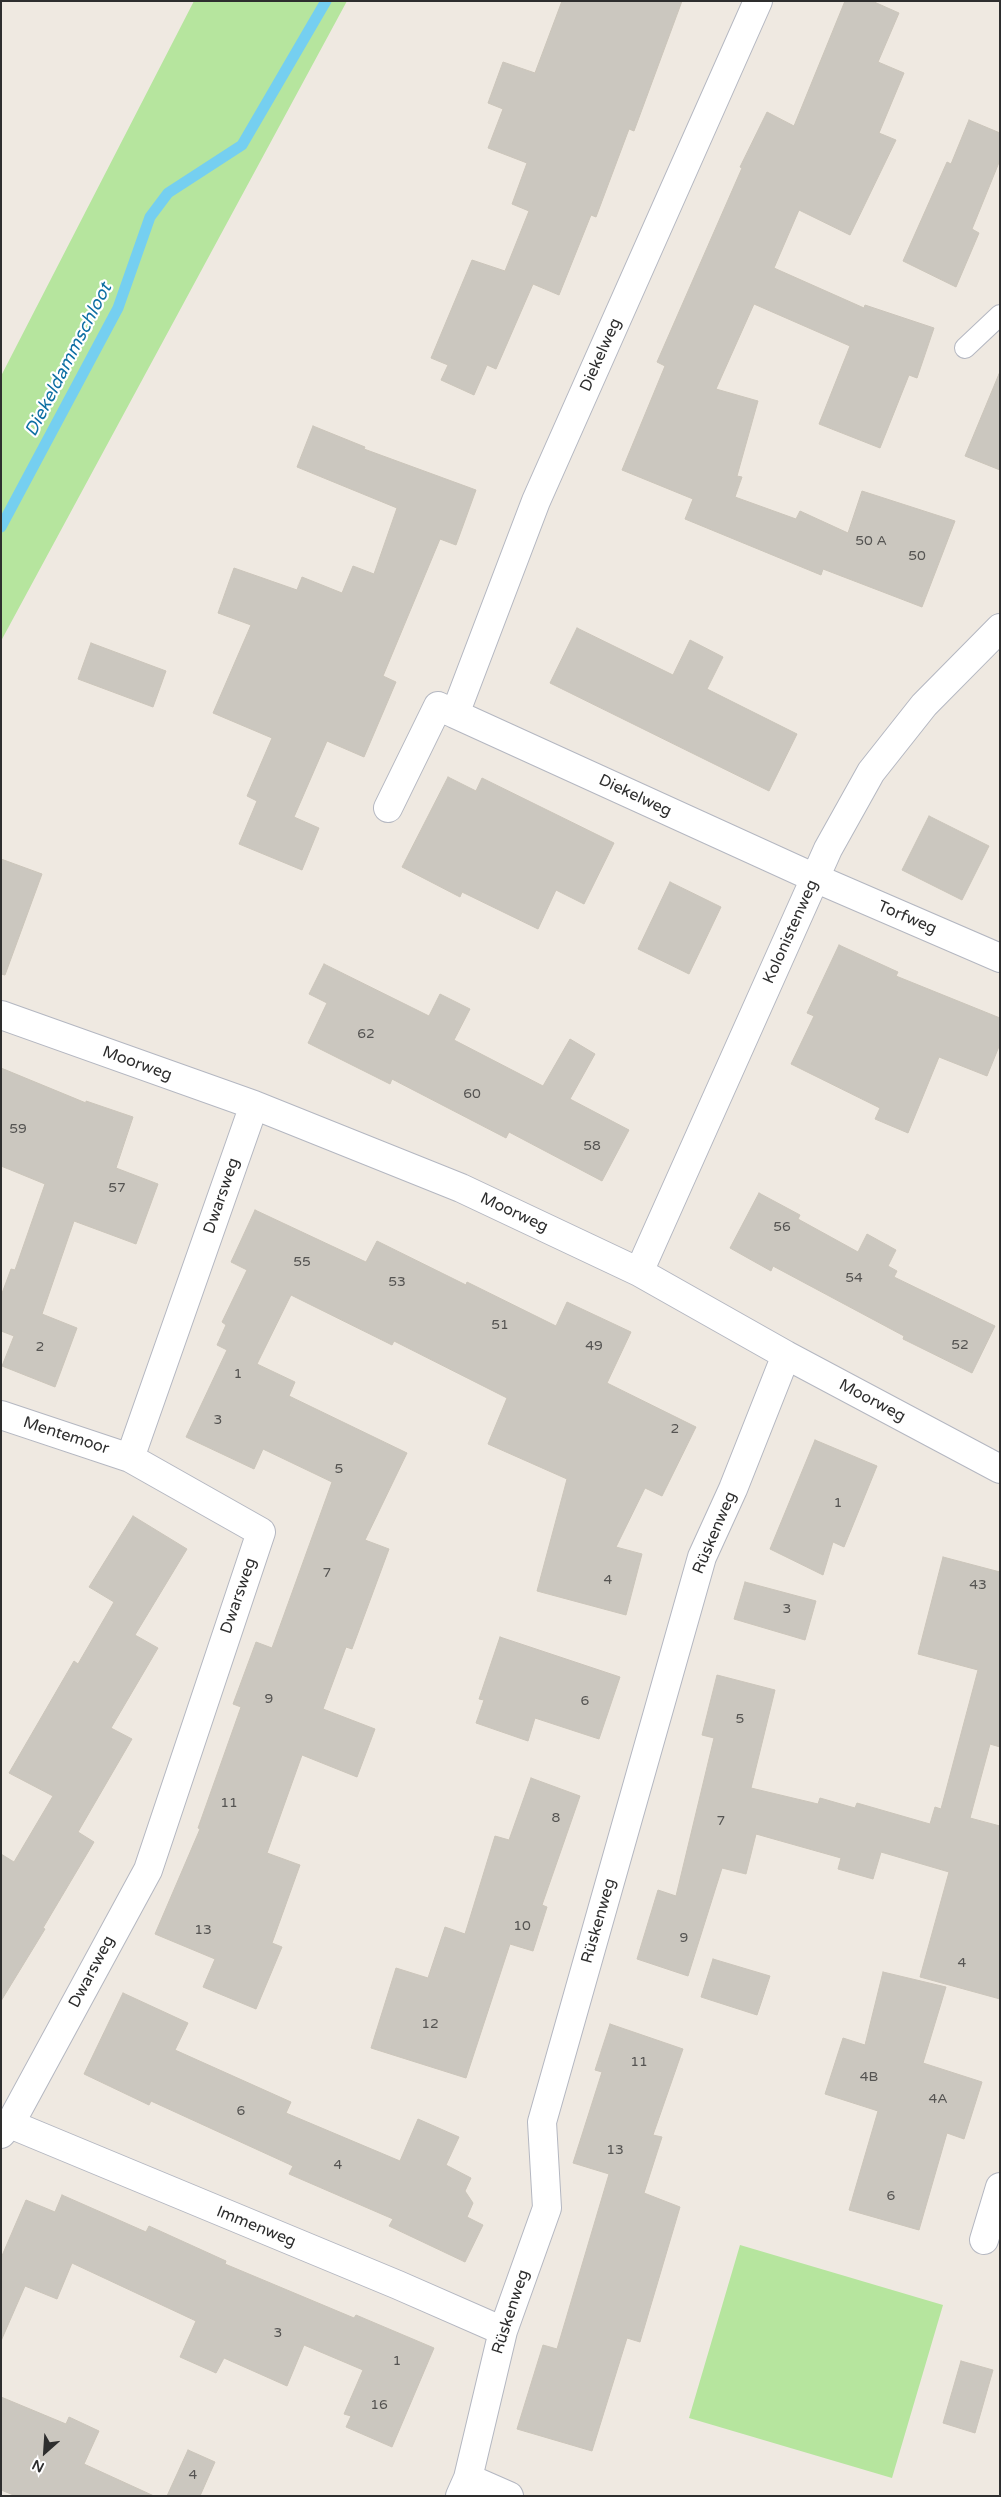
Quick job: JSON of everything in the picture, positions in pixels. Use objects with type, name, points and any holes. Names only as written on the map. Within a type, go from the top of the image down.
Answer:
[{"type":"street","name":"Diekelweg","points":[[455,714],[536,501],[758,1]]},
{"type":"street","name":"Kolonistenweg","points":[[639,1272],[828,849],[872,772],[924,704],[1000,628]]},
{"type":"street","name":"Diekelweg","points":[[388,808],[438,706],[815,878]]},
{"type":"street","name":"Torfweg","points":[[815,878],[1000,958]]},
{"type":"street","name":"Moorweg","points":[[1,1015],[254,1105],[461,1188],[639,1272],[786,1355],[1000,1469]]},
{"type":"street","name":"Dwarsweg","points":[[6,2129],[148,1870],[261,1532],[130,1458],[254,1105]]},
{"type":"street","name":"Rüskenweg","points":[[464,2487],[503,2331],[547,2208],[542,2122],[702,1557],[733,1489],[786,1355]]},
{"type":"street","name":"Mentemoor","points":[[1,1415],[130,1458]]},
{"type":"street","name":"Immenweg","points":[[6,2129],[398,2285],[503,2331]]},
{"type":"street","points":[[984,2240],[1000,2187]]},
{"type":"street","points":[[464,2487],[509,2496]]},
{"type":"lane","points":[[965,348],[1000,315]]},
{"type":"green space","points":[[194,1],[347,1],[1,641],[1,376]]},
{"type":"green space","points":[[740,2245],[943,2305],[892,2478],[689,2418]]},
{"type":"building","points":[[562,1],[682,1],[634,131],[629,129],[596,217],[591,215],[559,295],[533,284],[496,369],[487,365],[474,395],[441,380],[448,365],[431,358],[472,260],[505,271],[529,211],[512,204],[527,163],[488,148],[503,109],[488,103],[503,62],[535,73]]},
{"type":"building","points":[[845,1],[872,1],[899,13],[878,62],[904,73],[879,133],[896,140],[850,235],[799,210],[774,268],[864,308],[865,305],[934,328],[917,378],[909,375],[880,448],[819,424],[850,346],[754,304],[716,389],[758,401],[737,476],[742,477],[735,497],[796,519],[800,511],[848,533],[862,491],[955,521],[922,607],[823,569],[821,575],[685,519],[693,499],[622,470],[665,366],[657,362],[742,168],[740,167],[767,112],[794,126]]},
{"type":"building","points":[[969,120],[1000,133],[1000,160],[972,229],[979,233],[956,287],[903,261],[947,162],[951,164]]},
{"type":"building","points":[[1000,374],[1000,470],[965,456]]},
{"type":"building","points":[[313,426],[365,447],[364,449],[476,490],[456,545],[440,539],[383,676],[396,682],[364,757],[327,741],[294,817],[319,828],[302,870],[239,844],[257,801],[247,796],[272,738],[213,713],[251,625],[218,613],[234,568],[297,590],[302,577],[342,593],[353,566],[374,574],[397,508],[297,467]]},
{"type":"building","points":[[577,628],[673,675],[690,640],[723,657],[707,689],[797,734],[769,791],[550,683]]},
{"type":"building","points":[[91,643],[166,671],[153,707],[78,679]]},
{"type":"building","points":[[448,777],[476,791],[482,778],[614,843],[584,904],[556,890],[538,929],[462,892],[460,897],[402,867]]},
{"type":"building","points":[[929,816],[989,846],[962,900],[902,870]]},
{"type":"building","points":[[1,859],[42,874],[5,975],[1,974]]},
{"type":"building","points":[[670,882],[721,907],[689,974],[638,949]]},
{"type":"building","points":[[839,945],[898,972],[896,976],[1000,1018],[1000,1044],[987,1076],[939,1057],[908,1133],[875,1119],[880,1108],[791,1064],[814,1016],[807,1013]]},
{"type":"building","points":[[324,964],[429,1016],[440,994],[470,1009],[454,1040],[543,1086],[570,1039],[595,1054],[570,1099],[629,1130],[602,1181],[509,1132],[506,1138],[392,1079],[390,1084],[308,1043],[327,1003],[309,994]]},
{"type":"building","points":[[1,1068],[86,1103],[86,1101],[133,1117],[116,1168],[158,1184],[136,1244],[74,1221],[42,1314],[77,1328],[55,1387],[2,1366],[14,1336],[1,1331],[1,1296],[11,1269],[15,1270],[45,1184],[1,1166]]},
{"type":"building","points":[[759,1193],[800,1215],[798,1219],[858,1252],[867,1234],[896,1250],[888,1266],[897,1271],[894,1277],[995,1326],[972,1373],[903,1339],[904,1336],[773,1266],[771,1271],[730,1248]]},
{"type":"building","points":[[255,1210],[366,1262],[377,1241],[466,1285],[467,1282],[556,1326],[567,1302],[631,1332],[607,1383],[696,1427],[662,1496],[645,1488],[616,1547],[642,1554],[626,1615],[537,1591],[567,1479],[488,1444],[507,1398],[394,1341],[392,1345],[291,1295],[257,1364],[295,1382],[289,1396],[407,1453],[365,1540],[389,1549],[352,1649],[346,1647],[323,1709],[375,1729],[357,1777],[302,1755],[267,1853],[300,1865],[272,1943],[282,1947],[256,2009],[203,1987],[215,1959],[155,1934],[200,1829],[198,1828],[241,1707],[233,1704],[256,1642],[272,1648],[332,1482],[263,1449],[254,1469],[186,1437],[227,1350],[217,1345],[226,1325],[222,1322],[247,1270],[231,1262]]},
{"type":"building","points":[[815,1440],[877,1466],[844,1547],[833,1542],[823,1575],[770,1549]]},
{"type":"building","points":[[133,1516],[187,1549],[135,1635],[158,1648],[111,1728],[132,1739],[78,1832],[94,1842],[43,1928],[45,1929],[1,2001],[1,1854],[14,1862],[53,1796],[9,1773],[74,1661],[78,1664],[114,1602],[89,1587]]},
{"type":"building","points":[[943,1557],[1000,1572],[1000,1747],[990,1744],[970,1818],[1000,1826],[1000,1999],[920,1977],[949,1872],[881,1852],[873,1879],[838,1869],[841,1858],[756,1834],[746,1874],[722,1868],[688,1976],[637,1959],[658,1890],[676,1896],[714,1738],[702,1735],[717,1675],[775,1690],[751,1788],[818,1804],[820,1798],[855,1808],[857,1803],[930,1824],[935,1807],[941,1809],[978,1670],[918,1654]]},
{"type":"building","points":[[745,1582],[816,1601],[805,1640],[734,1619]]},
{"type":"building","points":[[500,1637],[620,1677],[599,1739],[535,1718],[528,1741],[476,1723],[484,1700],[479,1699]]},
{"type":"building","points":[[531,1778],[580,1796],[542,1905],[547,1907],[533,1951],[510,1944],[466,2078],[371,2048],[396,1968],[428,1978],[445,1927],[465,1934],[495,1836],[509,1840]]},
{"type":"building","points":[[713,1959],[770,1976],[757,2015],[701,1997]]},
{"type":"building","points":[[883,1972],[946,1987],[923,2063],[982,2082],[964,2139],[947,2133],[919,2230],[849,2210],[878,2111],[825,2094],[843,2038],[865,2045]]},
{"type":"building","points":[[123,1993],[188,2023],[175,2050],[291,2102],[286,2113],[400,2161],[418,2119],[459,2137],[446,2165],[471,2178],[465,2191],[473,2203],[467,2217],[483,2225],[465,2262],[389,2226],[393,2219],[289,2174],[293,2166],[151,2101],[149,2105],[84,2074]]},
{"type":"building","points":[[610,2024],[683,2049],[653,2135],[662,2137],[644,2193],[680,2207],[640,2342],[627,2338],[592,2451],[517,2429],[543,2345],[557,2349],[609,2174],[573,2163],[602,2072],[595,2070]]},
{"type":"building","points":[[62,2195],[146,2232],[149,2226],[226,2261],[225,2264],[354,2318],[356,2315],[434,2348],[392,2447],[346,2427],[351,2416],[344,2414],[363,2370],[304,2345],[287,2386],[224,2358],[216,2373],[180,2357],[196,2321],[72,2263],[57,2299],[25,2286],[1,2341],[1,2258],[26,2200],[55,2212]]},
{"type":"building","points":[[961,2361],[993,2370],[975,2433],[943,2423]]},
{"type":"building","points":[[1,2397],[66,2424],[69,2417],[99,2431],[84,2464],[154,2496],[16,2496],[1,2490]]},
{"type":"building","points":[[188,2450],[215,2462],[200,2496],[167,2496]]},
{"type":"waterway","name":"Diekeldammschloot","points":[[1,527],[118,308],[150,217],[168,193],[242,145],[326,1]]}]
